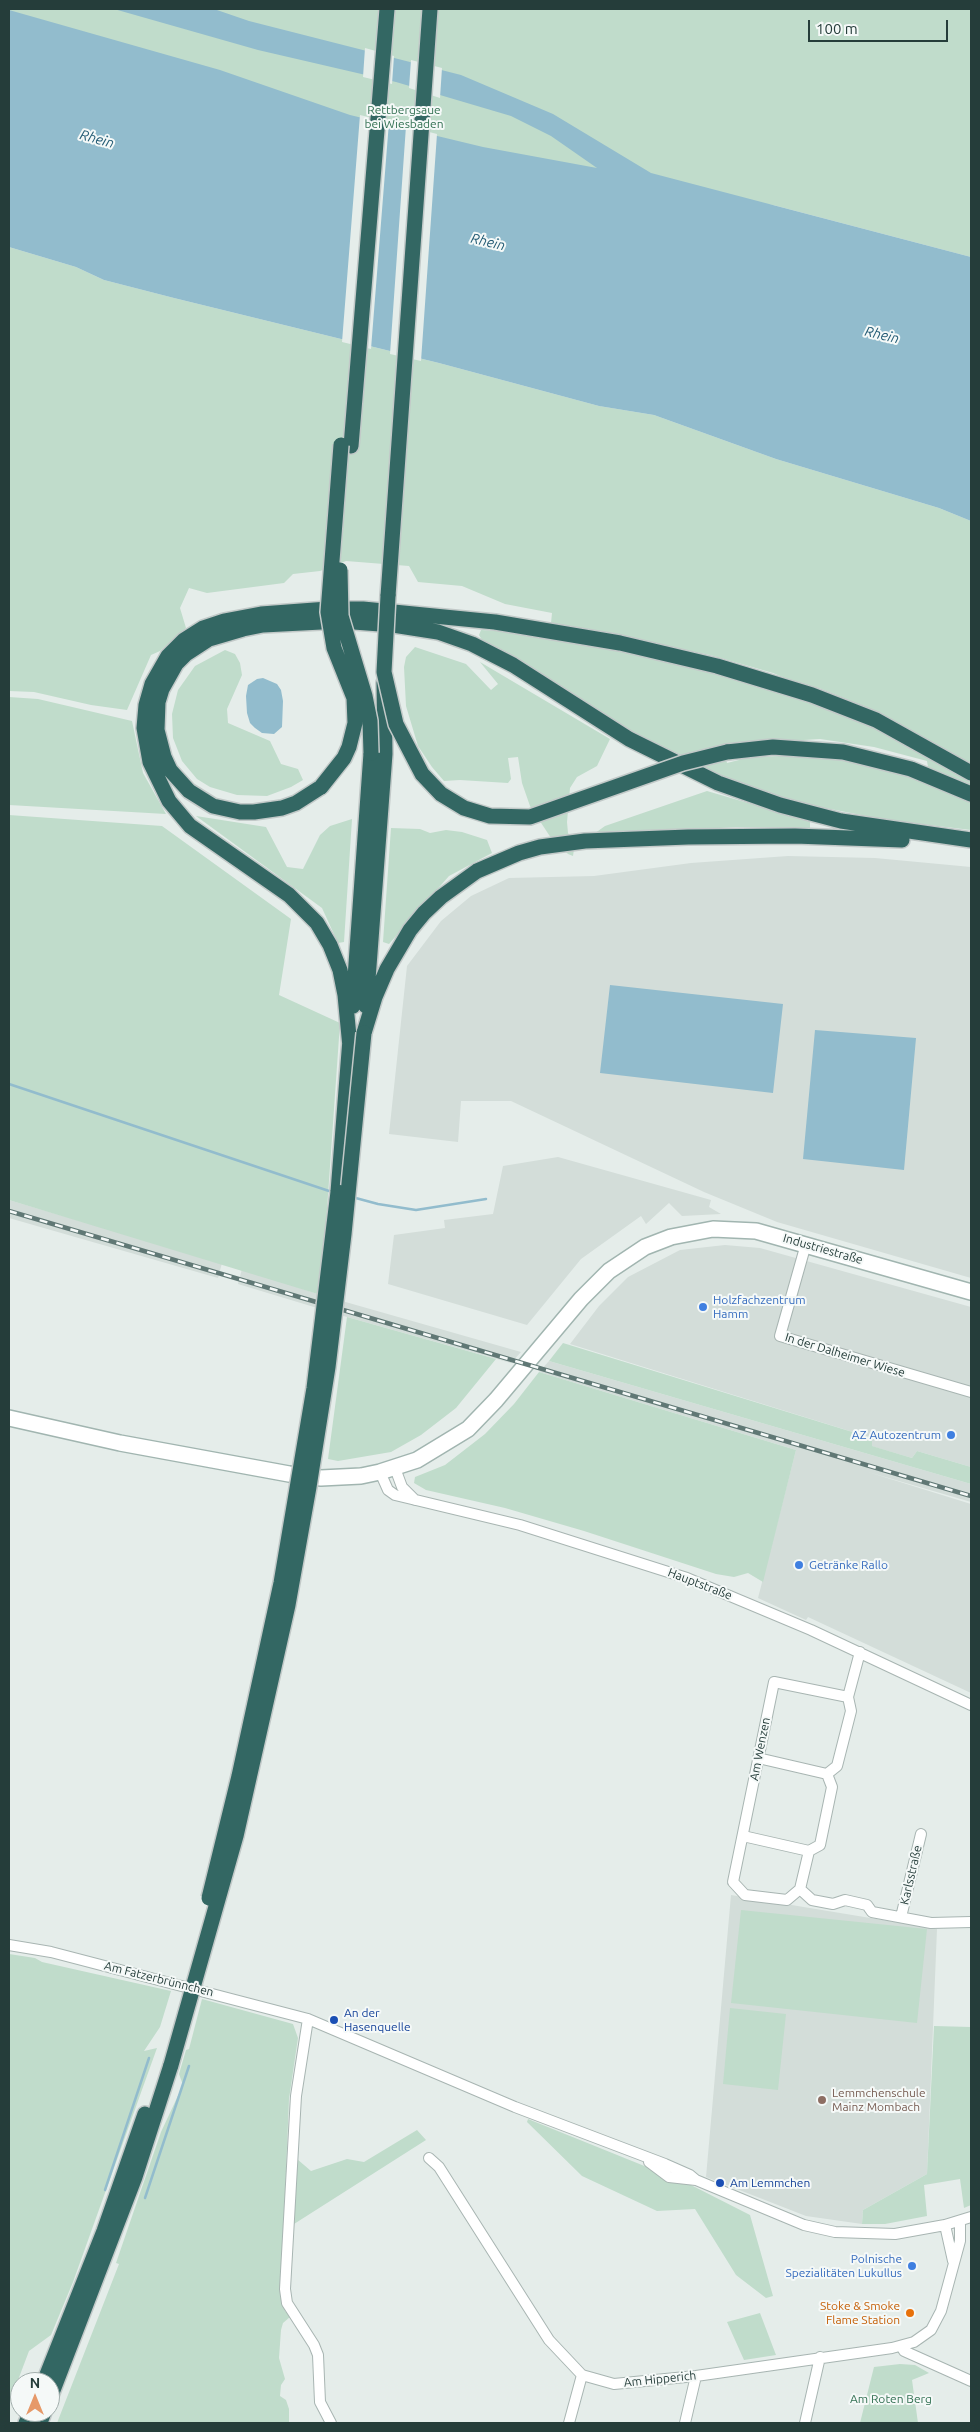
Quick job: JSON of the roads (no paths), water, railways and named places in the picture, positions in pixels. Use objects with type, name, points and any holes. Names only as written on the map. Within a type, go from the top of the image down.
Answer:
[{"type":"highway","points":[[377,9],[329,586],[331,637],[354,698],[353,735],[347,752],[337,768],[321,786],[308,796],[289,805],[268,811],[240,812],[213,806],[194,795],[170,770],[159,744],[157,730],[158,702],[168,676],[186,654],[197,646],[223,634],[278,618],[342,609],[421,613],[556,632],[668,654],[765,679],[858,712],[893,728],[971,773]]},
{"type":"highway","points":[[60,2372],[135,2177],[204,1920],[252,1718],[281,1583],[306,1437],[325,1300],[341,1158],[371,737],[362,683],[344,630],[339,587],[386,9]]},
{"type":"highway","points":[[48,2372],[104,2231],[166,2064],[236,1836],[288,1605],[310,1487],[328,1367],[344,1234],[364,1033],[385,754],[384,672],[430,9]]},
{"type":"highway","points":[[350,1047],[343,982],[336,957],[324,934],[308,913],[290,895],[200,833],[182,817],[159,784],[150,762],[144,739],[144,716],[152,684],[162,664],[176,648],[194,634],[213,624],[241,617],[278,618],[393,625],[438,632],[472,644],[512,665],[629,739],[718,783],[780,805],[841,822],[971,842]]},
{"type":"highway","points":[[384,672],[396,724],[422,774],[452,802],[490,816],[517,818],[544,814],[683,763],[727,752],[797,747],[843,752],[911,769],[971,794]]},
{"type":"highway","points":[[364,1033],[375,996],[398,949],[420,919],[441,897],[477,871],[519,853],[563,844],[606,840],[795,836],[971,842]]},
{"type":"main road","name":"Industriestraße","points":[[9,1418],[120,1443],[305,1476],[336,1478],[388,1470],[427,1455],[468,1429],[496,1400],[595,1283],[632,1254],[671,1237],[704,1230],[735,1229],[756,1231],[971,1292]]},
{"type":"street","name":"In der Dalheimer Wiese","points":[[806,1244],[780,1336],[971,1392]]},
{"type":"street","name":"Hauptstraße","points":[[388,1470],[385,1486],[391,1493],[401,1498],[520,1525],[656,1568],[751,1604],[971,1704]]},
{"type":"street","points":[[388,1470],[415,1500]]},
{"type":"street","points":[[758,1758],[826,1774],[837,1766],[851,1711],[848,1698],[860,1652]]},
{"type":"street","name":"Am Wenzen","points":[[800,1889],[787,1900],[745,1896],[734,1882],[774,1682],[848,1698]]},
{"type":"street","points":[[742,1836],[809,1851],[820,1845],[832,1787],[826,1774]]},
{"type":"street","name":"Karlsstraße","points":[[901,1918],[921,1834]]},
{"type":"street","points":[[800,1889],[809,1851]]},
{"type":"street","name":"Karlsstraße","points":[[800,1889],[812,1900],[833,1904],[845,1900],[867,1905],[872,1912],[901,1918],[931,1923],[971,1922]]},
{"type":"street","name":"Am Fatzerbrünnchen","points":[[9,1944],[51,1952],[308,2019]]},
{"type":"street","points":[[332,2423],[320,2402],[318,2355],[314,2344],[288,2303],[286,2296],[296,2096],[308,2019],[515,2107],[644,2158],[669,2177],[696,2180],[804,2225],[835,2232],[895,2234],[945,2225],[971,2217]]},
{"type":"street","points":[[429,2158],[439,2167],[547,2338],[582,2375],[569,2423]]},
{"type":"street","name":"Am Hipperich","points":[[582,2375],[614,2384],[696,2376],[901,2346],[922,2337],[935,2324],[943,2304],[960,2241],[960,2221]]},
{"type":"street","name":"Am Hipperich","points":[[945,2225],[953,2265]]},
{"type":"street","points":[[901,2346],[904,2351],[971,2380]]},
{"type":"street","points":[[805,2423],[820,2358]]},
{"type":"street","points":[[685,2423],[696,2376]]},
{"type":"water","name":"Rhein","points":[[114,9],[214,9],[249,21],[461,75],[553,114],[651,173],[971,257],[971,521],[939,508],[776,459],[654,415],[599,406],[439,363],[104,280],[76,267],[9,247],[9,10],[220,70],[350,115],[483,147],[597,168],[551,136],[511,116],[396,82],[258,50]]},
{"type":"water","points":[[263,678],[277,684],[281,690],[283,701],[282,727],[274,734],[262,733],[255,728],[250,723],[247,713],[246,696],[248,685],[257,679]]},
{"type":"water","points":[[610,985],[783,1004],[773,1093],[600,1073]]},
{"type":"water","points":[[815,1030],[916,1038],[904,1170],[803,1159]]},
{"type":"waterway","points":[[9,1084],[332,1192]]},
{"type":"waterway","points":[[352,1197],[378,1204],[416,1210],[486,1199]]},
{"type":"waterway","points":[[105,2190],[149,2058]]},
{"type":"waterway","points":[[145,2198],[189,2066]]},
{"type":"railway","points":[[9,1211],[971,1496]]},
{"type":"place","name":"Holzfachzentrum Hamm","points":[[703,1307]]},
{"type":"place","name":"AZ Autozentrum","points":[[951,1435]]},
{"type":"place","name":"Getränke Rallo","points":[[799,1565]]},
{"type":"place","name":"An der Hasenquelle","points":[[334,2020]]},
{"type":"place","name":"Lemmchenschule Mainz Mombach","points":[[822,2100]]},
{"type":"place","name":"Am Lemmchen","points":[[720,2183]]},
{"type":"place","name":"Polnische Spezialitäten Lukullus","points":[[912,2266]]},
{"type":"place","name":"Stoke & Smoke Flame Station","points":[[910,2313]]},
{"type":"park label","name":"Rettbergsaue bei Wiesbaden","points":[[404,117]]},
{"type":"park label","name":"Am Roten Berg","points":[[891,2399]]}]
